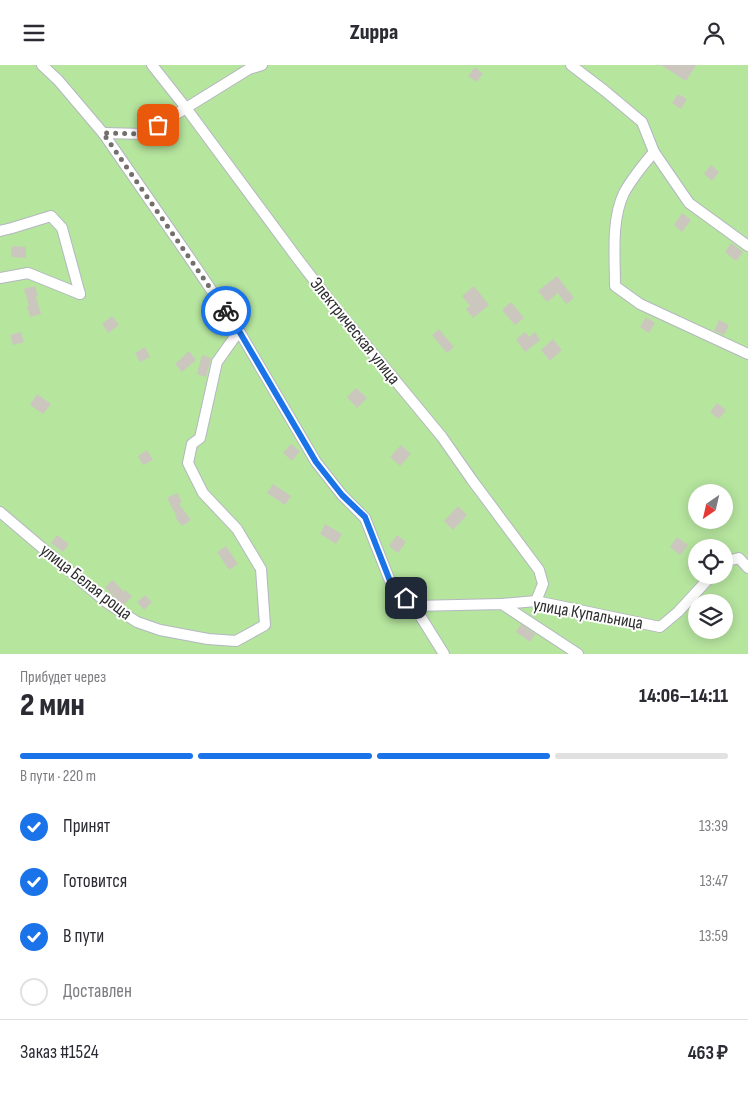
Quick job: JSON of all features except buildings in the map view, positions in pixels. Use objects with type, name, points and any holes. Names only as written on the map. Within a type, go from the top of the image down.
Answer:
[{"type":"street","points":[[42,65],[58,80],[103,133],[187,254],[239,331],[316,462],[342,495],[365,517],[390,581],[414,606],[444,654]]},
{"type":"street","name":"Электрическая улица","points":[[152,65],[333,305],[442,437],[539,570],[544,584],[536,601]]},
{"type":"street","points":[[103,133],[144,134],[249,69],[262,65]]},
{"type":"street","points":[[572,65],[642,122],[654,151],[689,203],[748,246]]},
{"type":"street","points":[[654,151],[633,178],[623,195],[615,221],[614,286],[640,304],[748,354]]},
{"type":"street","points":[[0,231],[51,216],[62,228],[80,293],[28,273],[0,278]]},
{"type":"street","name":"улица Белая роща","points":[[0,512],[106,602],[137,622],[160,630],[208,639],[236,641],[266,625],[261,569],[237,529],[203,493],[188,463],[192,444],[200,438],[217,362],[239,331]]},
{"type":"street","points":[[733,560],[739,558],[748,569]]},
{"type":"street","name":"улица Купальница","points":[[414,606],[502,605],[536,601],[660,627],[678,612],[704,584]]},
{"type":"street","points":[[502,605],[578,654]]},
{"type":"green space","points":[[0,65],[748,65],[748,654],[0,654]]},
{"type":"way so far","points":[[158,125],[144,134],[103,133],[226,311]]},
{"type":"route","points":[[226,311],[316,462],[342,495],[365,517],[390,581],[406,598]]}]
